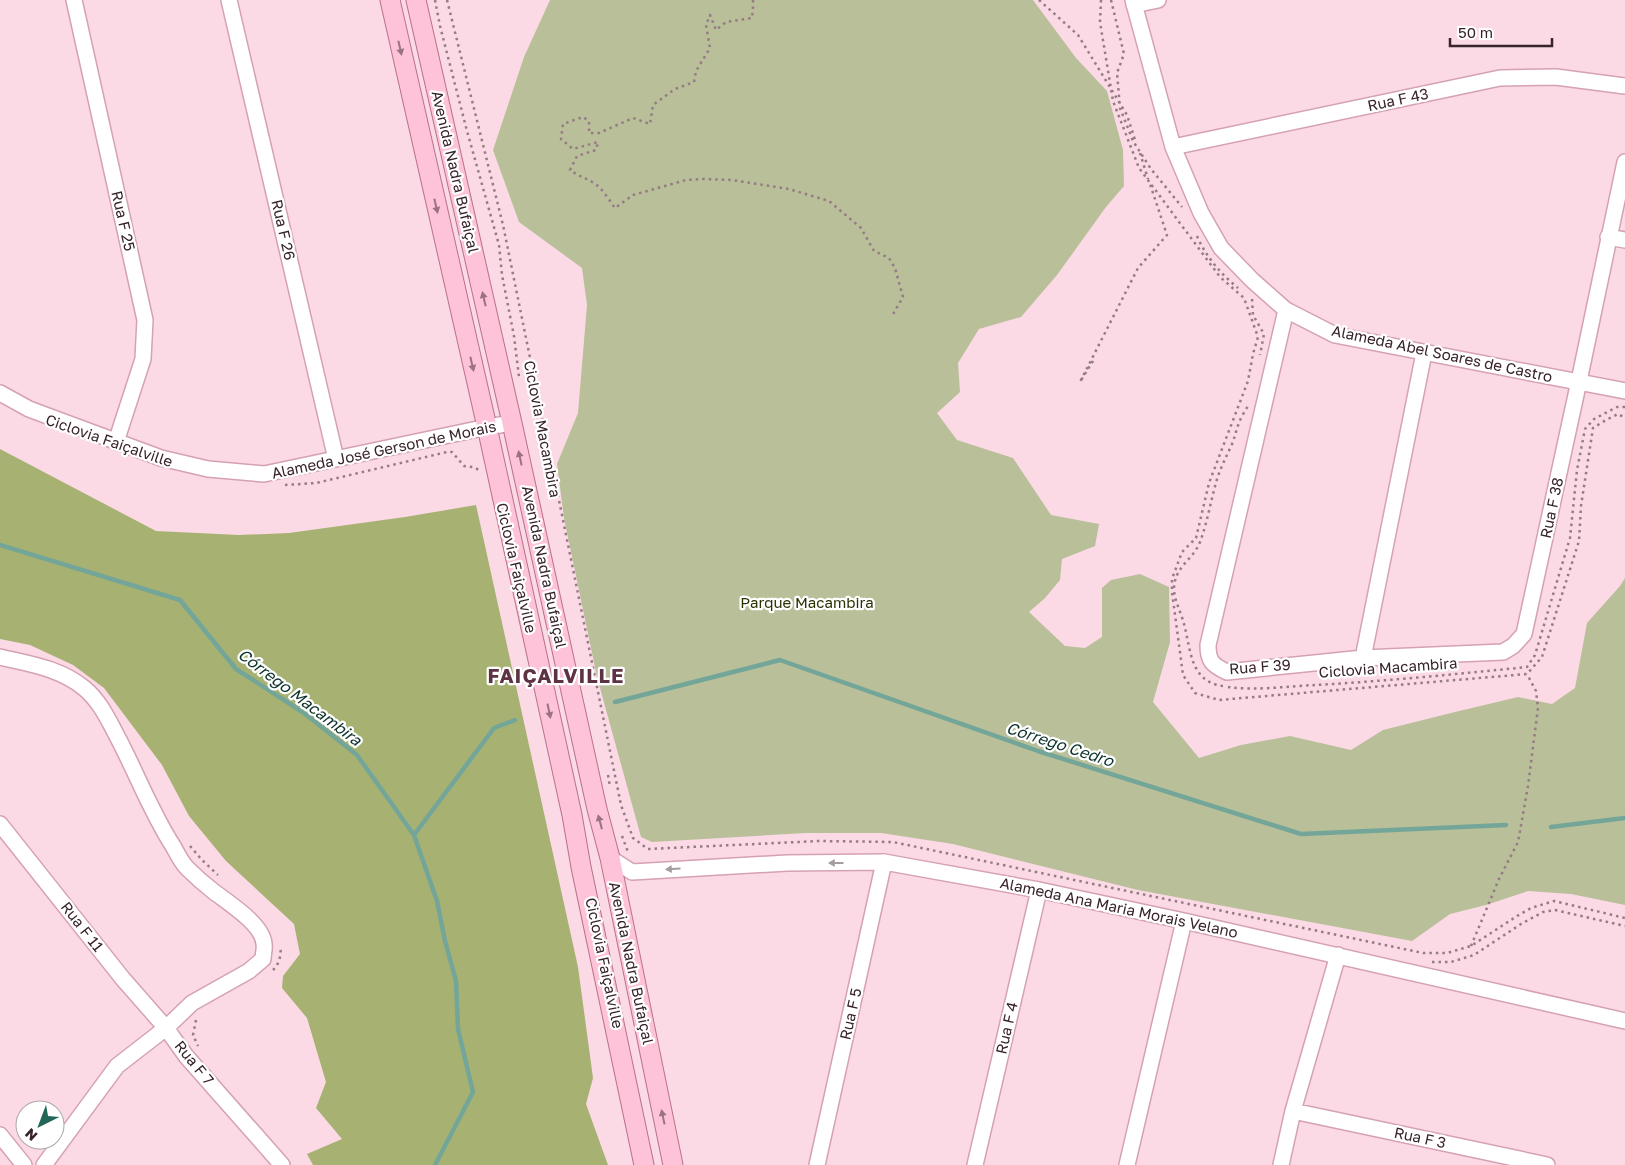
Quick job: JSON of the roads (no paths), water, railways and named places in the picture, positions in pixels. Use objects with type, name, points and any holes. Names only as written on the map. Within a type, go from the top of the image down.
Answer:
[{"type":"main road","name":"Avenida Nadra Bufaiçal","points":[[390,0],[487,427],[572,815],[581,867],[644,1165]]},
{"type":"main road","name":"Avenida Nadra Bufaiçal","points":[[416,0],[597,809],[610,858],[673,1165]]},
{"type":"street","name":"Rua F 25","points":[[74,0],[145,320],[143,360],[116,442]]},
{"type":"street","name":"Rua F 26","points":[[229,0],[336,459]]},
{"type":"street","points":[[1134,3],[1158,0]]},
{"type":"street","name":"Alameda Abel Soares de Castro","points":[[1134,3],[1174,147],[1202,213],[1222,248],[1252,280],[1286,310],[1335,335],[1625,391]]},
{"type":"street","name":"Rua F 43","points":[[1174,147],[1500,78],[1556,77],[1625,86]]},
{"type":"street","name":"Rua F 38","points":[[1524,634],[1625,162]]},
{"type":"street","points":[[1608,237],[1625,240]]},
{"type":"street","name":"Rua F 39","points":[[1286,310],[1208,645],[1208,656],[1215,667],[1227,672],[1362,658],[1503,652],[1513,646],[1524,634]]},
{"type":"street","points":[[1362,658],[1424,353]]},
{"type":"street","name":"Alameda José Gerson de Morais","points":[[0,393],[29,409],[161,458],[208,470],[264,474],[487,427],[512,424]]},
{"type":"street","name":"Rua F 7","points":[[0,657],[34,664],[64,675],[85,688],[100,704],[149,804],[186,867],[204,884],[245,916],[258,930],[264,943],[263,959],[249,971],[192,1002],[166,1028],[186,1056],[282,1165]]},
{"type":"street","name":"Rua F 11","points":[[0,824],[123,979],[166,1028]]},
{"type":"street","name":"Alameda Ana Maria Morais Velano","points":[[610,858],[632,872],[787,863],[884,862],[1039,890],[1184,921],[1625,1021]]},
{"type":"street","name":"Rua F 5","points":[[817,1165],[884,862]]},
{"type":"street","name":"Rua F 4","points":[[975,1165],[1039,890]]},
{"type":"street","points":[[1127,1165],[1184,921]]},
{"type":"street","points":[[1281,1165],[1292,1111],[1338,955]]},
{"type":"street","points":[[44,1165],[117,1066],[166,1028]]},
{"type":"street","name":"Rua F 3","points":[[1292,1111],[1547,1165]]},
{"type":"street","points":[[0,1135],[24,1165]]},
{"type":"waterway","name":"Córrego Macambira","points":[[0,545],[180,600],[236,669],[304,713],[357,755],[414,835],[437,901],[456,981],[458,1029],[473,1092],[435,1165]]},
{"type":"waterway","name":"Córrego Cedro","points":[[615,702],[780,660],[1038,751],[1301,834],[1506,825]]},
{"type":"waterway","name":"Córrego Cedro","points":[[414,835],[494,728],[515,720]]},
{"type":"waterway","name":"Córrego Cedro","points":[[1551,827],[1625,818]]},
{"type":"district","name":"FAIÇALVILLE","points":[[556,676]]},
{"type":"park label","name":"Parque Macambira","points":[[807,603]]}]
